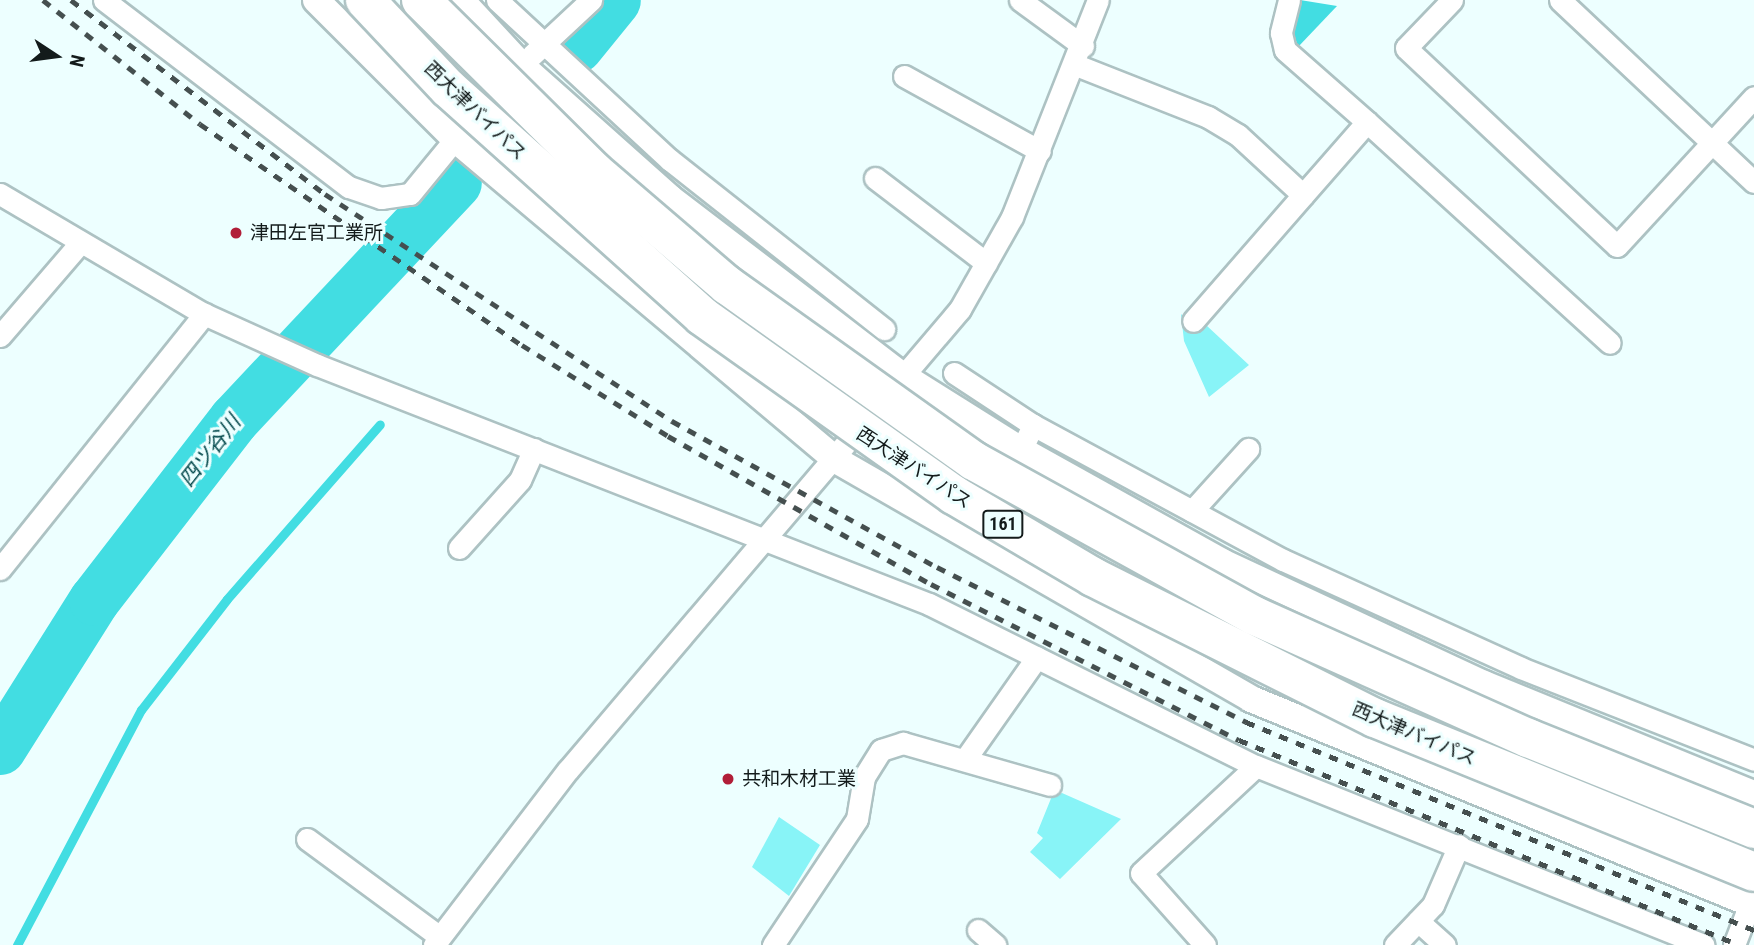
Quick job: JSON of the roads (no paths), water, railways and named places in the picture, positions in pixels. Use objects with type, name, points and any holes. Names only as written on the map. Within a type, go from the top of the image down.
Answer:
[{"type":"highway","name":"西大津バイパス","points":[[365,0],[549,182],[702,316],[954,495],[1093,577],[1375,718],[1753,894]]},
{"type":"highway","name":"西大津バイパス","points":[[421,0],[595,172],[727,285],[974,461],[1113,543],[1292,634],[1754,829]]},
{"type":"street","points":[[104,0],[349,187],[381,198],[410,194],[455,139]]},
{"type":"street","points":[[316,0],[455,139],[836,460],[1251,699],[1753,894],[1734,945]]},
{"type":"street","points":[[461,0],[523,67],[794,298],[903,376],[1021,450],[1222,562],[1483,684],[1754,794]]},
{"type":"street","points":[[497,0],[580,79],[813,274],[884,329]]},
{"type":"street","points":[[523,67],[541,44],[592,0]]},
{"type":"street","points":[[1020,0],[1080,56],[1208,117],[1238,135],[1303,195]]},
{"type":"street","points":[[307,839],[437,941],[568,770],[836,460],[960,309],[986,263],[1040,151],[1080,56],[1098,0]]},
{"type":"street","points":[[1289,0],[1285,50],[1611,343]]},
{"type":"street","points":[[1452,0],[1406,48],[1617,246],[1754,97]]},
{"type":"street","points":[[1560,0],[1754,183]]},
{"type":"street","points":[[904,76],[1040,151]]},
{"type":"street","points":[[560,100],[580,79]]},
{"type":"street","points":[[1193,321],[1230,292],[1303,195],[1367,122]]},
{"type":"street","points":[[875,178],[986,263]]},
{"type":"street","points":[[0,194],[204,314],[317,365],[769,538],[1037,657],[1256,766],[1459,845],[1694,943]]},
{"type":"street","points":[[0,336],[80,243]]},
{"type":"street","points":[[794,298],[813,274]]},
{"type":"street","points":[[0,569],[204,314]]},
{"type":"street","points":[[954,373],[1033,425],[1283,561],[1521,668],[1754,760]]},
{"type":"street","points":[[1021,450],[1033,425]]},
{"type":"street","points":[[459,548],[520,481],[534,449]]},
{"type":"street","points":[[1192,511],[1248,449]]},
{"type":"street","points":[[966,758],[1037,657]]},
{"type":"street","points":[[773,945],[857,819],[864,777],[881,750],[902,743],[966,758],[1050,785]]},
{"type":"street","points":[[1205,945],[1141,873],[1256,766]]},
{"type":"street","points":[[1395,945],[1433,905],[1459,845]]},
{"type":"street","points":[[1418,921],[1445,945]]},
{"type":"street","points":[[978,930],[995,945]]},
{"type":"waterway","name":"四ツ谷川","points":[[577,47],[615,0]]},
{"type":"waterway","name":"四ツ谷川","points":[[0,749],[94,600],[234,419],[456,183]]},
{"type":"waterway","points":[[17,945],[141,710],[227,599],[380,424]]},
{"type":"railway","points":[[43,0],[200,124],[522,345],[668,436],[931,584],[1239,740],[1739,945]]},
{"type":"railway","points":[[71,0],[325,194],[672,421],[937,567],[1246,722],[1754,930]]},
{"type":"place","name":"津田左官工業所","points":[[236,233]]},
{"type":"place","name":"共和木材工業","points":[[728,779]]}]
